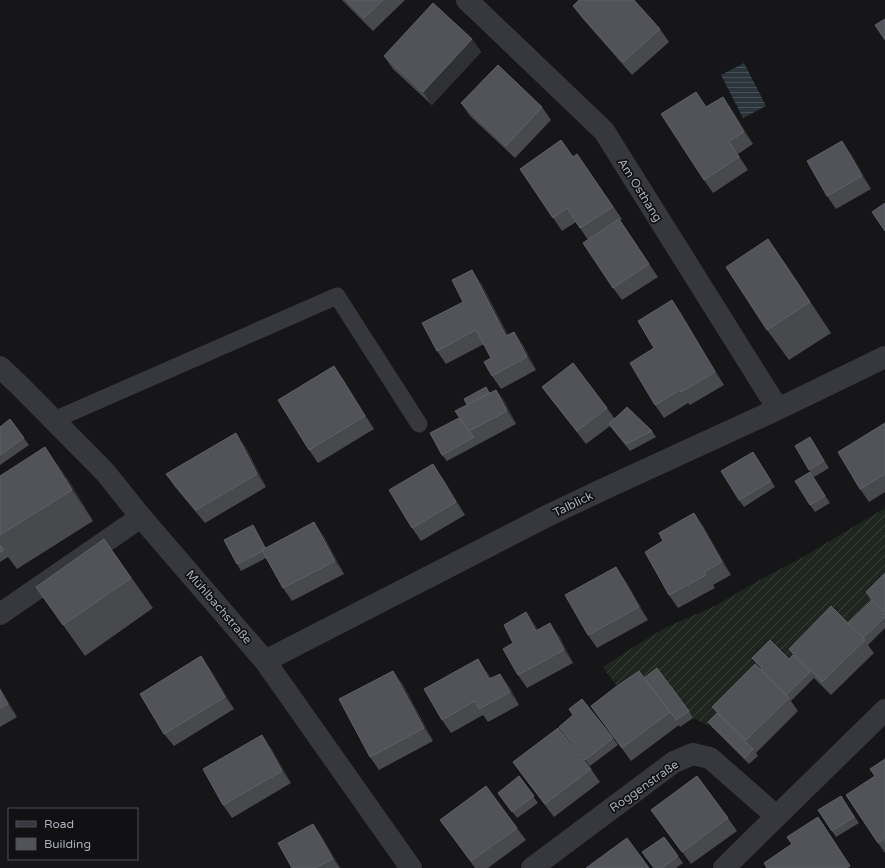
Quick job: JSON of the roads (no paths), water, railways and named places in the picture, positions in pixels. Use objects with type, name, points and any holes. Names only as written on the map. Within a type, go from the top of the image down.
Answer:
[{"type":"street","name":"Am Osthang","points":[[466,0],[604,131],[778,409]]},
{"type":"street","name":"Talblick","points":[[265,661],[556,512],[778,409],[885,357]]},
{"type":"street","name":"Mühlbachstraße","points":[[0,367],[105,472],[141,517],[265,661],[411,868]]},
{"type":"street","points":[[0,614],[141,517]]},
{"type":"street","points":[[724,868],[885,710]]},
{"type":"street","name":"Roggenstraße","points":[[532,868],[674,762],[693,754],[710,758],[776,816]]},
{"type":"lane","points":[[54,420],[337,296],[419,424]]}]
